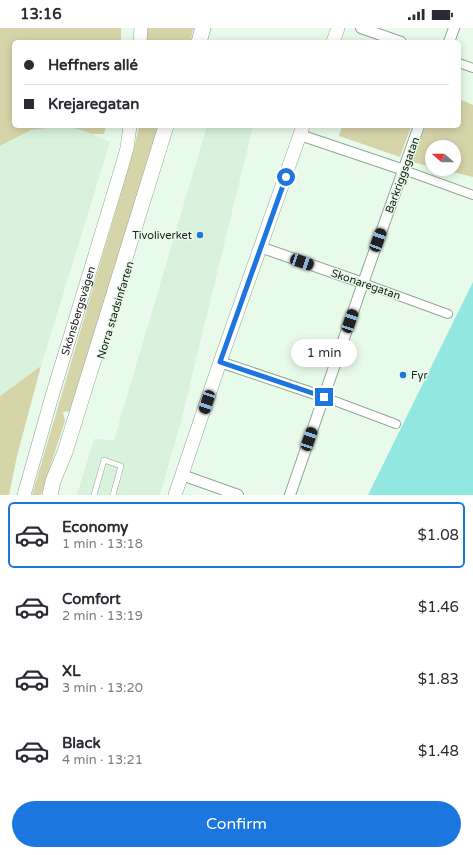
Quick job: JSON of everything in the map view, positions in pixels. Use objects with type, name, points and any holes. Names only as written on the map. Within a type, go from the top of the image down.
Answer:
[{"type":"main road","points":[[194,40],[197,28]]},
{"type":"main road","points":[[200,40],[203,28]]},
{"type":"main road","name":"Norra stadsinfarten","points":[[50,495],[53,481],[65,452],[165,128]]},
{"type":"main road","name":"Norra stadsinfarten","points":[[60,495],[171,128]]},
{"type":"street","points":[[140,40],[141,28]]},
{"type":"street","points":[[333,40],[338,28]]},
{"type":"street","points":[[361,28],[395,40]]},
{"type":"street","points":[[450,40],[454,28]]},
{"type":"street","points":[[461,64],[473,68]]},
{"type":"street","name":"Skönsbergsvägen","points":[[24,495],[52,396],[122,166],[127,148],[130,128]]},
{"type":"street","name":"Barkriggsgatan","points":[[290,495],[363,282],[418,128]]},
{"type":"street","points":[[175,495],[301,130],[473,195]]},
{"type":"street","name":"Skonaregatan","points":[[260,247],[363,282],[448,314]]},
{"type":"street","points":[[220,362],[324,397],[396,424]]},
{"type":"street","points":[[182,475],[238,495]]},
{"type":"lane","points":[[94,495],[104,460],[121,466],[113,495]]},
{"type":"shaded area","points":[[0,28],[121,28],[121,40],[12,40],[12,128],[47,128],[31,130],[0,146]]},
{"type":"shaded area","points":[[147,28],[194,28],[191,40],[146,40]]},
{"type":"shaded area","points":[[461,100],[473,105],[473,177],[461,174],[461,140],[425,140],[425,165],[412,162],[425,128],[461,128]]},
{"type":"shaded area","points":[[47,128],[74,128],[110,142],[41,366],[0,396],[0,146],[31,130]]},
{"type":"shaded area","points":[[74,128],[106,128],[104,134],[92,134]]},
{"type":"shaded area","points":[[139,128],[162,128],[77,403],[70,411],[63,412],[65,421],[41,495],[32,495],[134,149]]},
{"type":"shaded area","points":[[206,128],[253,128],[181,421],[160,495],[77,495],[94,439],[114,440]]},
{"type":"shaded area","points":[[341,128],[410,128],[400,157],[339,136]]},
{"type":"shaded area","points":[[41,366],[17,456],[9,495],[0,495],[0,396]]},
{"type":"water","points":[[473,282],[473,495],[368,495]]},
{"type":"place","name":"Tivoliverket","points":[[200,235]]},
{"type":"place","name":"Fyr","points":[[403,375]]},
{"type":"route","points":[[286,177],[220,362],[324,397]]}]
